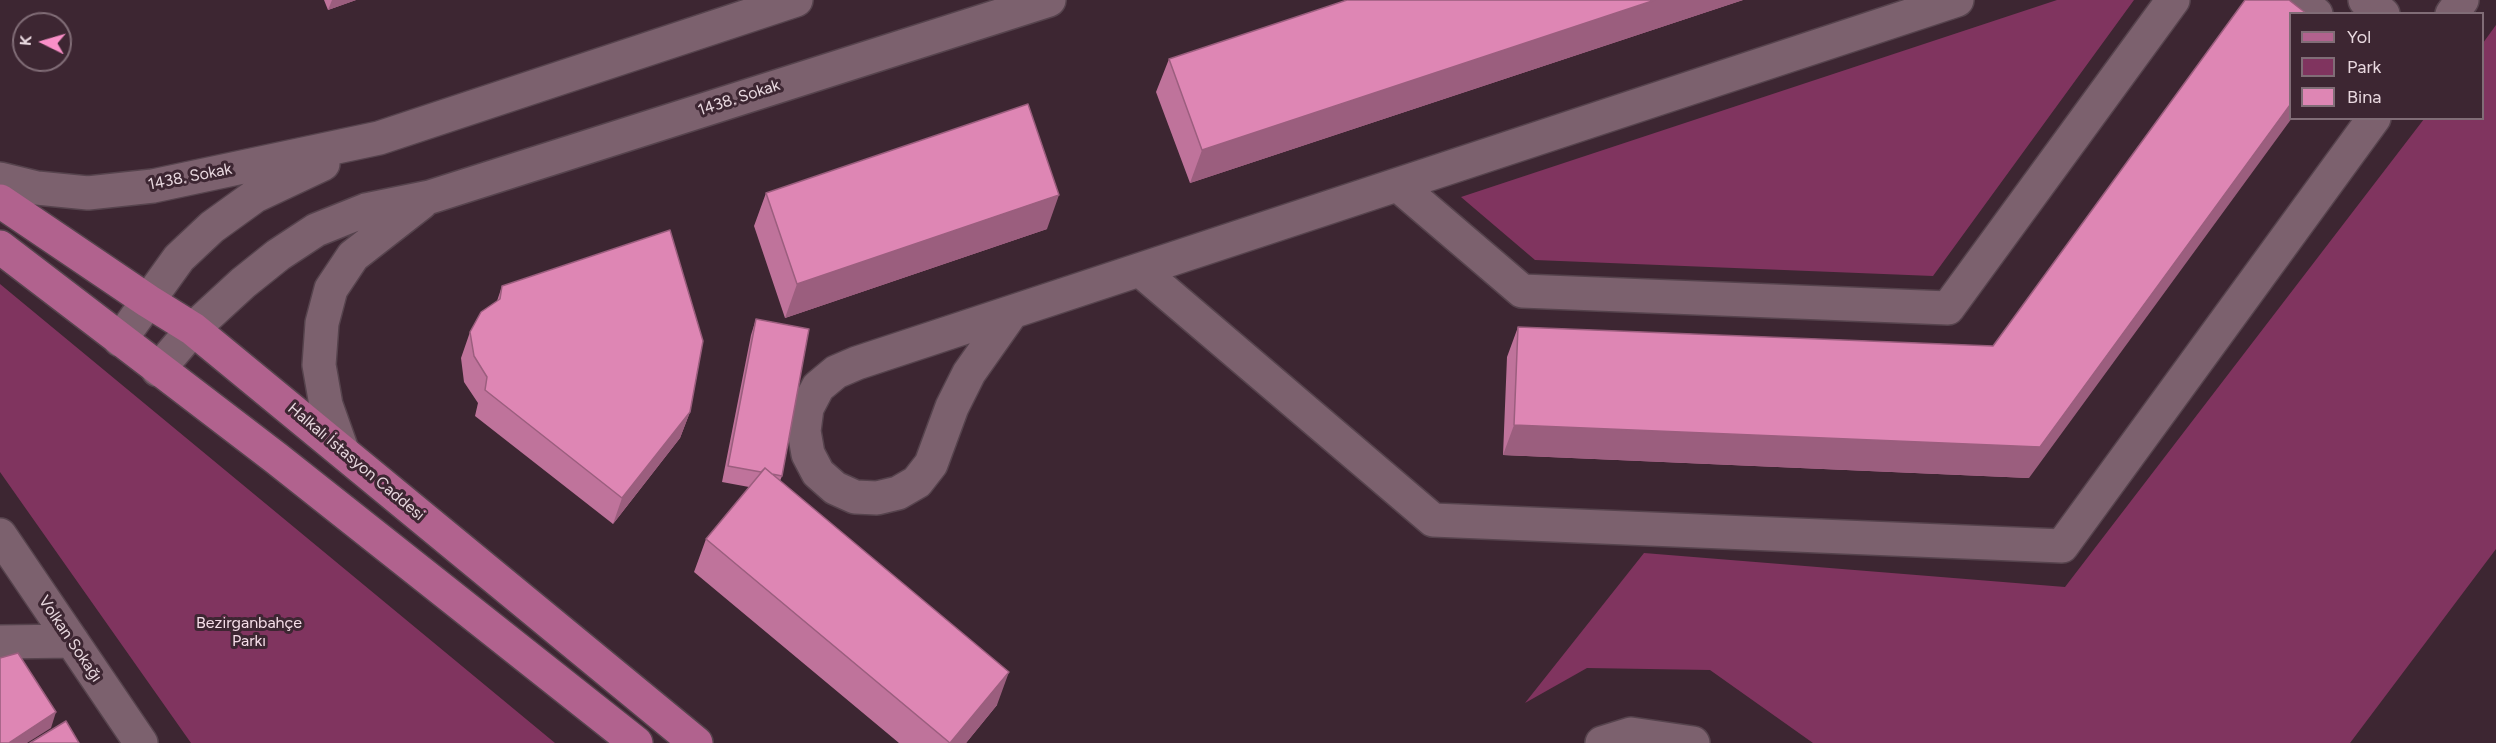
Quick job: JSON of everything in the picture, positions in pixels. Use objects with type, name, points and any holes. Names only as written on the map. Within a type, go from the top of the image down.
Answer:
[{"type":"main road","name":"Halkalı İstasyon Caddesi","points":[[0,201],[193,329],[696,743]]},
{"type":"main road","points":[[0,247],[276,458],[636,743]]},
{"type":"street","name":"1438. Sokak","points":[[0,179],[37,188],[88,193],[164,183],[379,138],[796,0]]},
{"type":"street","name":"1438. Sokak","points":[[158,369],[193,329],[278,255],[316,230],[366,210],[430,197],[1049,0]]},
{"type":"street","points":[[1012,312],[969,374],[952,407],[931,464],[917,482],[898,493],[866,498],[835,488],[818,473],[808,454],[804,431],[807,408],[818,387],[836,372],[1012,312],[1957,0]]},
{"type":"street","points":[[1398,185],[1522,291],[1948,308],[2173,0]]},
{"type":"street","points":[[2299,0],[2314,12]]},
{"type":"street","points":[[2365,0],[2380,12]]},
{"type":"street","points":[[1140,270],[1433,520],[2062,546],[2373,120]]},
{"type":"street","name":"1438. Sokak","points":[[120,340],[179,258],[212,227],[255,196],[379,138]]},
{"type":"street","name":"1438. Sokak","points":[[342,450],[326,405],[319,365],[322,323],[331,289],[353,256],[430,197]]},
{"type":"street","name":"Volkan Sokağı","points":[[0,535],[141,743]]},
{"type":"street","points":[[0,642],[72,641]]},
{"type":"street","points":[[1602,743],[1631,734],[1693,743]]},
{"type":"green space","points":[[2057,0],[2134,0],[1933,276],[1535,260],[1461,197]]},
{"type":"green space","points":[[2496,25],[2496,549],[2350,743],[1813,743],[1710,670],[1587,668],[1525,703],[1644,553],[2065,587],[2423,120],[2484,120],[2484,42]]},
{"type":"green space","name":"Bezirganbahçe Parkı","points":[[0,284],[555,743],[191,743],[0,472]]},
{"type":"building","points":[[1347,0],[1655,0],[1202,150],[1169,59]]},
{"type":"building","points":[[2245,0],[2289,0],[2304,12],[2289,12],[2289,106],[2040,447],[1514,425],[1518,327],[1993,346]]},
{"type":"building","points":[[1028,104],[1059,195],[797,284],[766,193]]},
{"type":"building","points":[[670,230],[703,341],[690,412],[622,498],[485,390],[487,377],[474,356],[470,332],[481,312],[500,299],[502,286]]},
{"type":"building","points":[[756,319],[809,329],[782,476],[772,474],[765,468],[761,472],[728,466]]},
{"type":"building","points":[[765,468],[1009,672],[950,743],[706,539]]},
{"type":"building","points":[[18,653],[56,712],[9,743],[0,743],[0,658]]},
{"type":"building","points":[[66,721],[79,743],[30,743]]}]
